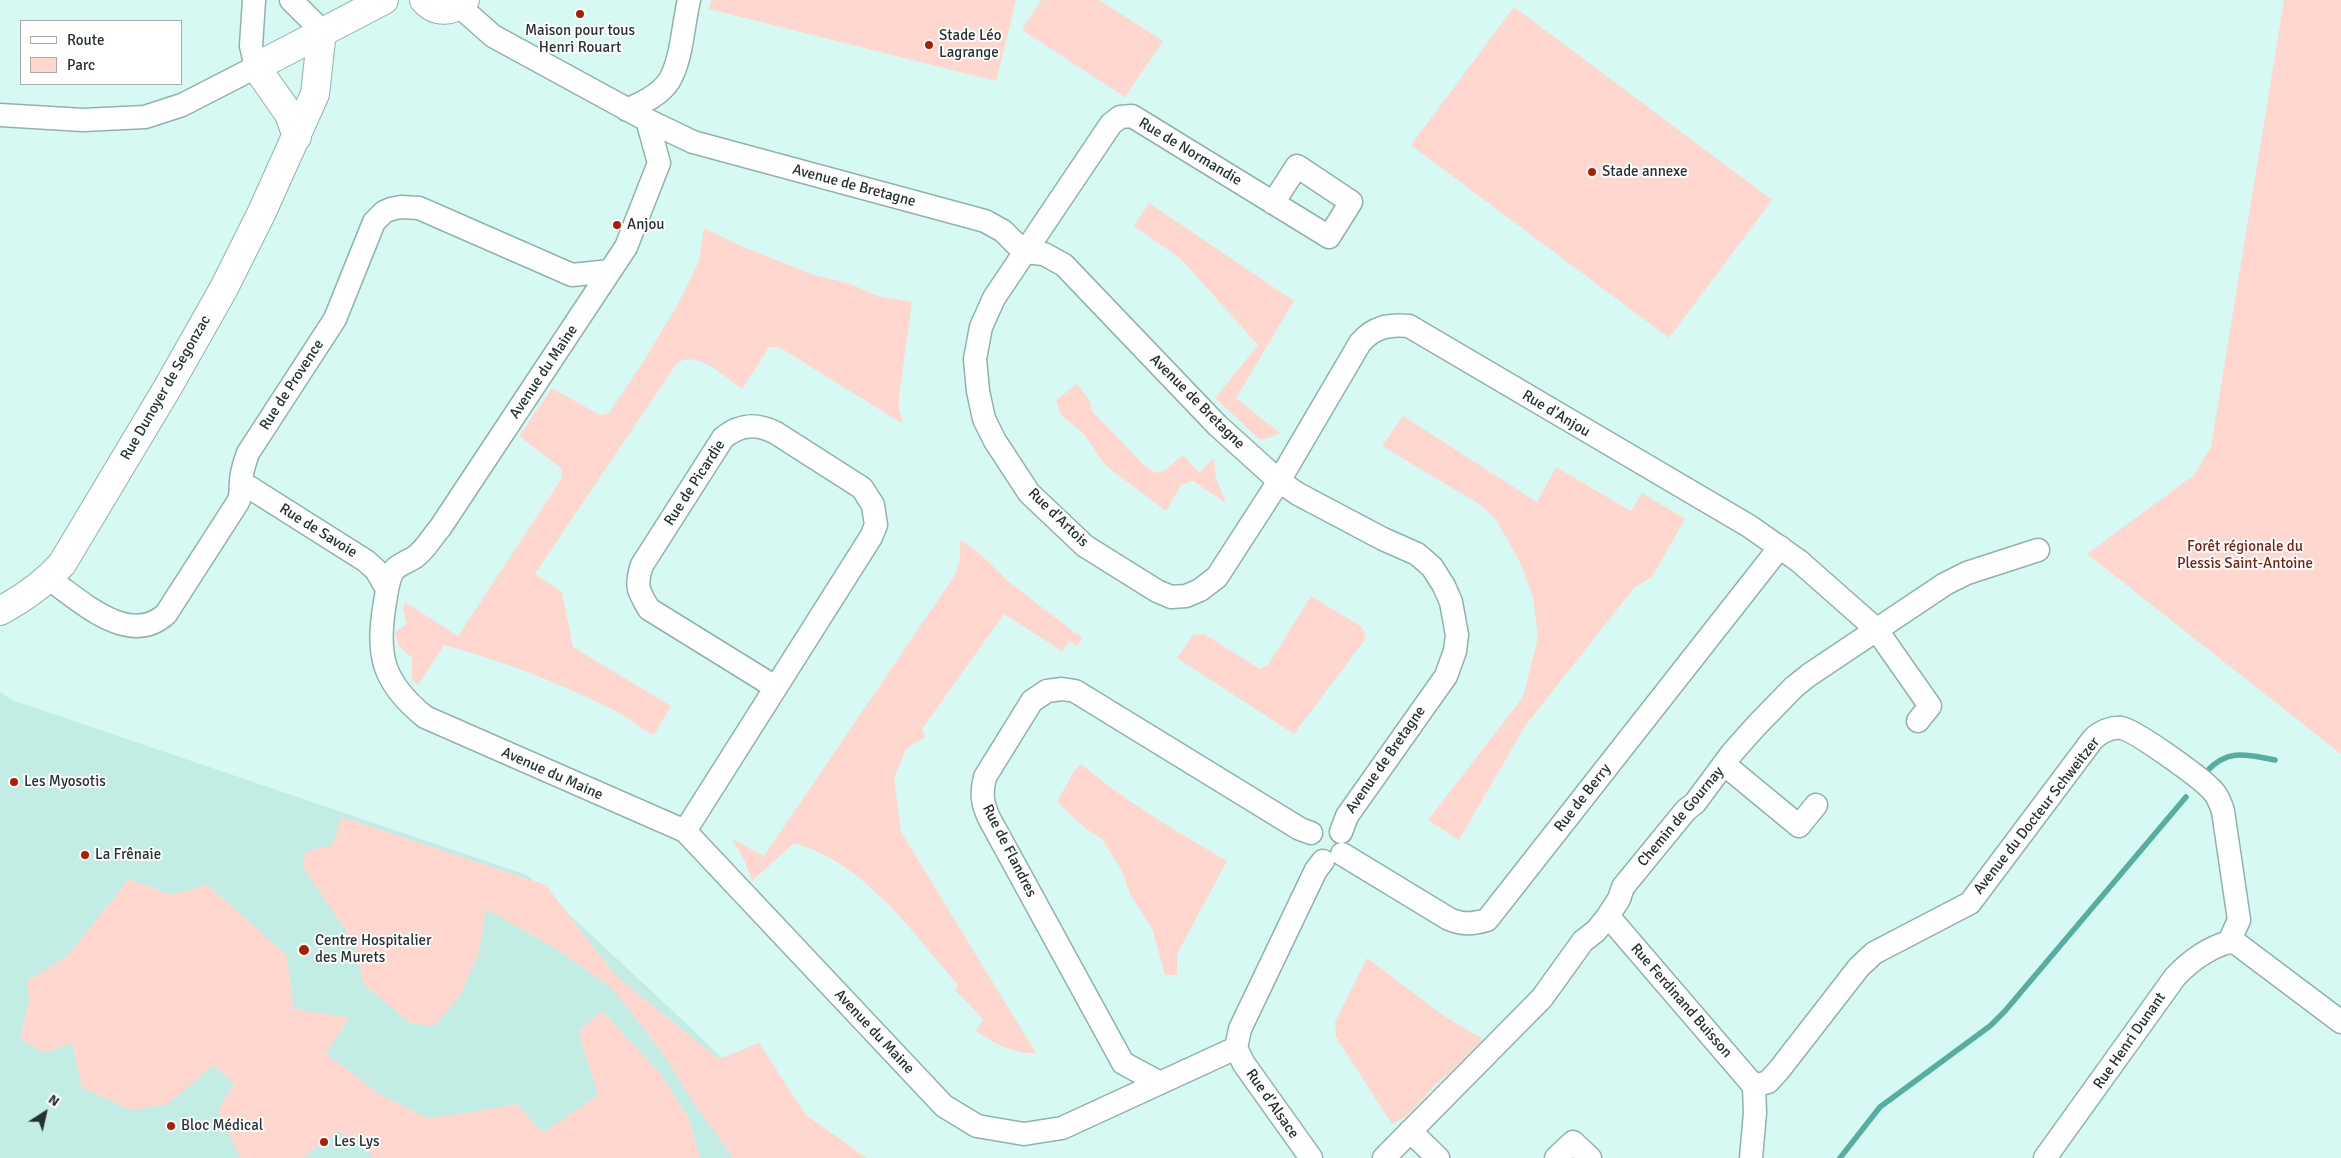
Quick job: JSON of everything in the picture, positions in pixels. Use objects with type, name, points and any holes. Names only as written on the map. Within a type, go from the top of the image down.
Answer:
[{"type":"main road","points":[[297,137],[289,114],[256,67],[384,0]]},
{"type":"main road","points":[[424,0],[439,10],[452,9],[462,3]]},
{"type":"main road","name":"Rue Dunoyer de Segonzac","points":[[0,611],[28,596],[49,579],[67,555],[168,387],[224,288],[297,137],[315,94],[322,31]]},
{"type":"street","points":[[0,115],[82,120],[145,117],[182,106],[256,67],[251,46],[254,0]]},
{"type":"street","points":[[292,0],[322,31]]},
{"type":"street","points":[[627,110],[646,101],[669,81],[676,64],[689,0]]},
{"type":"street","name":"Avenue de Bretagne","points":[[462,3],[493,36],[627,110],[684,139],[985,221],[1003,230],[1024,252],[1044,254],[1064,265],[1217,424],[1279,481],[1298,494],[1349,521],[1418,554],[1432,567],[1444,586],[1455,620],[1457,635],[1455,651],[1446,676],[1347,816],[1335,849],[1316,870],[1244,1020],[1236,1048]]},
{"type":"street","name":"Rue de Normandie","points":[[1024,252],[1050,218],[1111,124],[1120,117],[1132,116],[1273,202]]},
{"type":"street","points":[[647,120],[659,162],[684,139]]},
{"type":"street","name":"Avenue du Maine","points":[[659,162],[630,238],[586,309],[440,528],[417,556],[394,569],[387,589],[381,623],[383,659],[391,682],[405,701],[425,717],[685,832],[944,1106],[978,1126],[1024,1134],[1062,1128],[1236,1048]]},
{"type":"street","name":"Rue de Provence","points":[[49,579],[99,613],[122,625],[137,627],[154,624],[166,614],[238,502],[242,494],[240,482],[248,453],[335,319],[370,229],[384,212],[401,207],[418,208],[572,275],[610,272]]},
{"type":"street","name":"Rue d'Artois","points":[[1024,252],[994,298],[981,328],[975,359],[978,392],[984,419],[995,441],[1029,493],[1058,522],[1085,546],[1157,591],[1171,596],[1186,596],[1200,590],[1217,577],[1279,481]]},
{"type":"street","points":[[572,275],[586,309]]},
{"type":"street","name":"Rue d'Anjou","points":[[1279,481],[1367,334],[1389,325],[1409,326],[1749,526],[1799,561],[1876,629],[1930,706],[1918,721]]},
{"type":"street","name":"Rue de Picardie","points":[[685,832],[876,525],[873,505],[862,488],[776,433],[764,427],[748,426],[734,429],[723,438],[642,565],[637,579],[638,591],[649,609],[775,687]]},
{"type":"street","name":"Rue de Savoie","points":[[240,482],[366,561],[376,570],[387,589]]},
{"type":"street","name":"Rue de Berry","points":[[1335,849],[1449,919],[1458,923],[1472,924],[1487,920],[1780,547]]},
{"type":"street","name":"Chemin de Gournay","points":[[1384,1158],[1520,1023],[1542,998],[1583,940],[1596,931],[1608,916],[1619,899],[1623,887],[1725,765],[1732,753],[1794,687],[1876,629],[1945,584],[1967,573],[2038,550]]},
{"type":"street","name":"Rue de Flandres","points":[[1160,1083],[1124,1063],[1119,1055],[989,818],[983,804],[982,790],[985,778],[1032,701],[1047,692],[1062,689],[1075,691],[1300,829],[1312,833]]},
{"type":"street","name":"Avenue du Docteur Schweitzer","points":[[1754,1086],[1768,1082],[1780,1070],[1854,973],[1874,953],[1970,903],[2093,739],[2111,728],[2122,728],[2136,734],[2204,783],[2219,801],[2223,811],[2239,920],[2229,942]]},
{"type":"street","points":[[1725,765],[1799,826],[1816,805]]},
{"type":"street","points":[[1326,825],[1337,828],[1335,849],[1318,859],[1310,850],[1309,839],[1312,833],[1315,829],[1326,825]]},
{"type":"street","name":"Rue Ferdinand Buisson","points":[[1608,916],[1754,1086]]},
{"type":"street","points":[[2229,942],[2236,943],[2341,1022]]},
{"type":"street","name":"Rue Henri Dunant","points":[[2045,1158],[2176,977],[2194,960],[2216,946],[2229,942]]},
{"type":"street","name":"Rue d'Alsace","points":[[1236,1048],[1244,1064],[1310,1158]]},
{"type":"street","points":[[1751,1158],[1755,1113],[1754,1086]]},
{"type":"street","points":[[1410,1131],[1438,1158]]},
{"type":"street","points":[[1556,1158],[1573,1142],[1590,1158]]},
{"type":"shaded area","name":"Centre Hospitalier des Murets","points":[[0,692],[12,700],[527,875],[689,1026],[824,1158],[0,1158]]},
{"type":"green space","name":"Stade Léo Lagrange","points":[[711,0],[1016,0],[996,81],[709,9]]},
{"type":"green space","points":[[1041,0],[1099,0],[1163,41],[1125,97],[1022,30]]},
{"type":"green space","name":"Forêt régionale du Plessis Saint-Antoine","points":[[2284,0],[2341,0],[2341,754],[2087,554],[2194,475],[2211,447]]},
{"type":"green space","name":"Stade annexe","points":[[1514,7],[1772,200],[1669,338],[1411,145]]},
{"type":"green space","points":[[1149,203],[1294,301],[1236,398],[1280,433],[1269,438],[1259,439],[1215,398],[1258,345],[1181,259],[1134,226]]},
{"type":"green space","points":[[704,228],[743,247],[817,276],[848,283],[878,296],[912,302],[899,396],[899,408],[903,424],[779,347],[769,347],[742,389],[710,366],[701,362],[693,359],[684,360],[676,364],[535,574],[562,592],[573,647],[671,706],[654,735],[615,711],[553,682],[488,658],[444,645],[418,685],[412,680],[412,658],[398,645],[395,632],[407,624],[403,609],[405,602],[458,636],[562,478],[561,468],[519,436],[552,388],[600,415],[609,413],[644,361],[679,302],[699,261]]},
{"type":"green space","points":[[1077,384],[1089,399],[1092,411],[1143,464],[1156,473],[1164,471],[1183,455],[1199,473],[1214,458],[1216,478],[1226,503],[1193,481],[1181,485],[1166,511],[1105,465],[1083,433],[1061,415],[1056,400]]},
{"type":"green space","points":[[1403,416],[1537,502],[1556,467],[1631,511],[1642,493],[1685,519],[1652,577],[1634,588],[1525,726],[1459,840],[1428,820],[1523,697],[1538,637],[1533,597],[1520,562],[1495,518],[1479,504],[1382,446]]},
{"type":"green space","points":[[960,540],[976,550],[1009,582],[1082,638],[1078,646],[1069,641],[1062,651],[1004,614],[922,729],[925,737],[906,749],[894,778],[901,832],[1036,1053],[1012,1050],[976,1031],[983,1019],[955,990],[958,985],[905,922],[865,883],[843,866],[820,853],[794,843],[752,881],[744,860],[732,839],[764,856],[955,575],[960,560]]},
{"type":"green space","points":[[1311,596],[1362,627],[1366,638],[1294,734],[1177,658],[1193,635],[1204,634],[1260,669],[1268,665]]},
{"type":"green space","points":[[1081,764],[1098,778],[1170,827],[1227,861],[1177,954],[1177,975],[1165,975],[1152,928],[1131,896],[1121,869],[1101,838],[1086,829],[1057,802],[1074,771]]},
{"type":"green space","points":[[342,817],[546,885],[616,976],[719,1059],[759,1043],[806,1115],[867,1158],[733,1158],[693,1102],[659,1048],[612,988],[553,947],[486,909],[479,952],[460,996],[434,1026],[410,1023],[363,983],[355,944],[303,867],[305,852],[332,845]]},
{"type":"green space","points":[[129,879],[171,895],[207,885],[286,954],[294,1009],[349,1018],[326,1054],[381,1095],[427,1118],[517,1104],[543,1133],[598,1095],[578,1031],[602,1011],[660,1073],[688,1117],[700,1158],[373,1158],[371,1154],[339,1131],[302,1158],[240,1158],[218,1110],[234,1084],[213,1065],[167,1105],[131,1110],[82,1088],[72,1043],[43,1053],[20,1038],[29,1000],[27,981],[67,956]]},
{"type":"green space","points":[[1367,958],[1444,1016],[1483,1039],[1454,1069],[1438,1082],[1406,1117],[1392,1124],[1336,1037],[1335,1022]]},
{"type":"waterway","points":[[2207,771],[2215,764],[2231,756],[2247,755],[2275,760]]},
{"type":"waterway","points":[[1840,1158],[1880,1107],[1990,1026],[2005,1011],[2186,797]]},
{"type":"place","name":"Maison pour tous Henri Rouart","points":[[580,14]]},
{"type":"place","name":"Stade Léo Lagrange","points":[[929,45]]},
{"type":"place","name":"Stade annexe","points":[[1592,172]]},
{"type":"place","name":"Anjou","points":[[617,225]]},
{"type":"place","name":"Les Myosotis","points":[[14,782]]},
{"type":"place","name":"La Frênaie","points":[[85,855]]},
{"type":"place","name":"Centre Hospitalier des Murets","points":[[304,950]]},
{"type":"place","name":"Bloc Médical","points":[[171,1126]]},
{"type":"place","name":"Les Lys","points":[[324,1142]]}]
